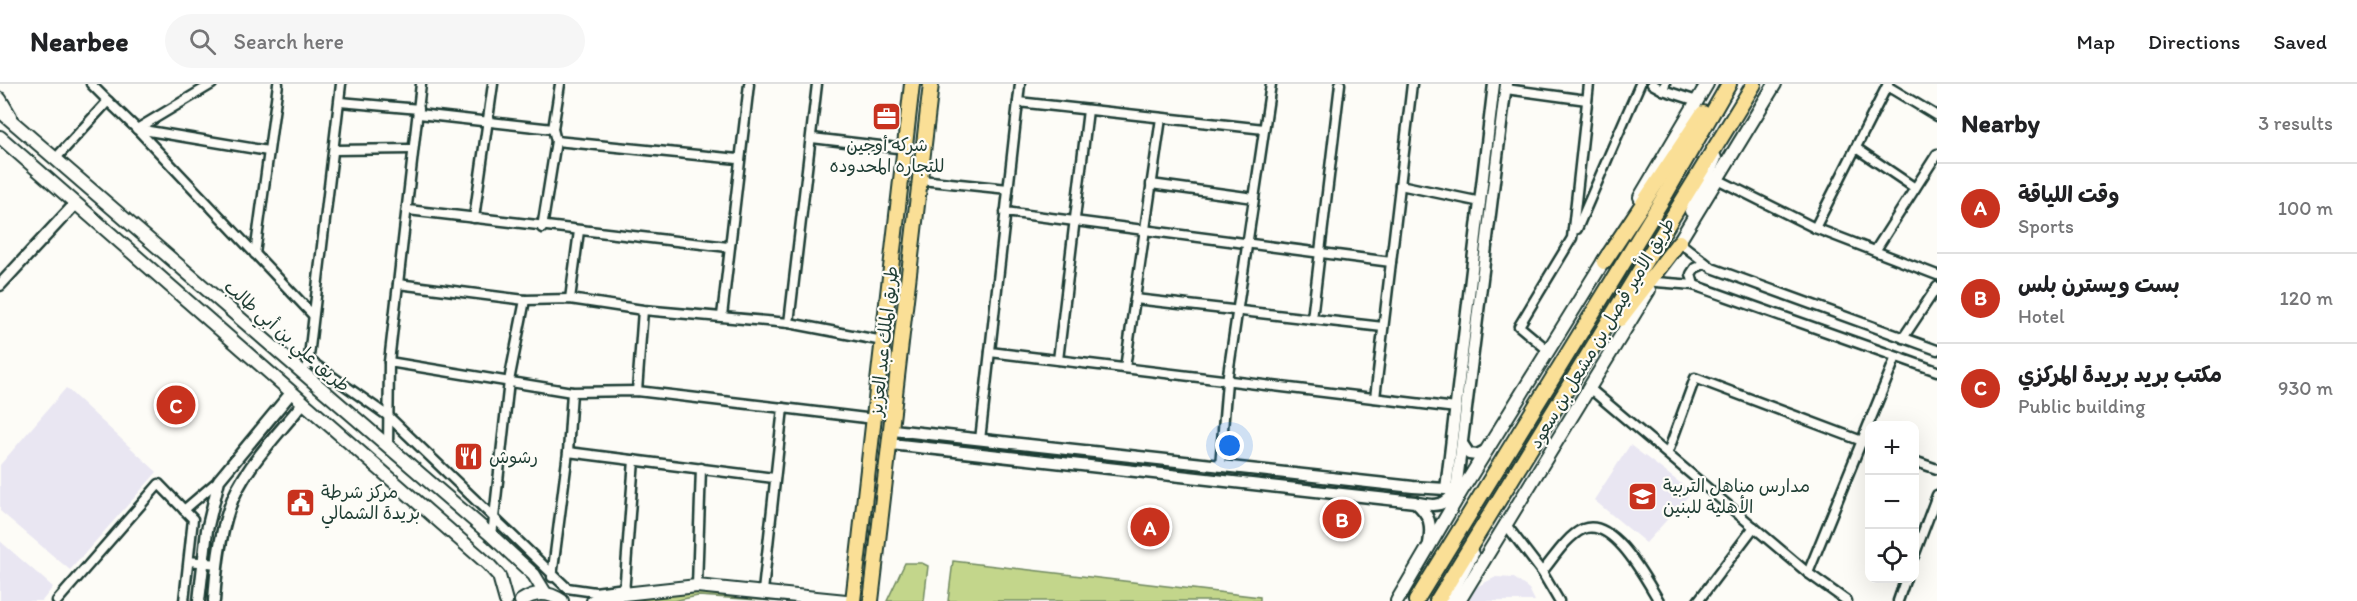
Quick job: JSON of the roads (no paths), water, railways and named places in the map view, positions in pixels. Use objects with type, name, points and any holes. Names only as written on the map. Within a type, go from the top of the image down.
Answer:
[{"type":"main road","name":"طريق الملك عبد العزيز","points":[[853,601],[912,84]]},
{"type":"main road","name":"طريق الملك عبد العزيز","points":[[872,601],[932,84]]},
{"type":"main road","points":[[1397,601],[1429,547],[1455,490],[1487,450],[1549,351],[1604,262],[1707,84]]},
{"type":"main road","points":[[1604,262],[1724,84]]},
{"type":"main road","name":"طريق الأمير فيصل بن مشعل بن سعود","points":[[1416,601],[1667,192],[1729,84]]},
{"type":"main road","name":"طريق الأمير فيصل بن مشعل بن سعود","points":[[1459,601],[1507,526],[1588,387],[1656,282],[1775,84]]},
{"type":"main road","points":[[1571,386],[1679,242],[1700,189],[1740,115],[1751,88]]},
{"type":"main road","name":"طريق الأمير فيصل بن مشعل بن سعود","points":[[1437,601],[1571,386],[1751,88]]},
{"type":"main road","points":[[0,99],[7,112],[25,133]]},
{"type":"main road","name":"طريق علي بن أبي طالب","points":[[0,111],[492,536],[534,575],[545,593]]},
{"type":"main road","points":[[0,137],[488,564],[499,576],[506,601]]},
{"type":"main road","points":[[1407,601],[1439,551],[1473,507]]},
{"type":"main road","points":[[1448,601],[1491,514]]},
{"type":"main road","points":[[593,601],[624,591],[697,586],[846,601]]},
{"type":"main road","points":[[521,601],[538,593],[545,593],[562,601]]},
{"type":"street","points":[[91,84],[137,129],[314,315]]},
{"type":"street","points":[[137,129],[212,84]]},
{"type":"street","points":[[255,254],[278,84]]},
{"type":"street","points":[[303,373],[309,360],[341,84]]},
{"type":"street","points":[[388,448],[389,362],[408,210],[412,149],[422,84]]},
{"type":"street","points":[[474,218],[493,84]]},
{"type":"street","points":[[542,228],[556,141],[553,129],[560,84]]},
{"type":"street","points":[[722,316],[738,159],[749,84]]},
{"type":"street","points":[[789,323],[817,84]]},
{"type":"street","points":[[980,440],[1020,84]]},
{"type":"street","points":[[1220,465],[1227,381],[1271,84]]},
{"type":"street","points":[[1312,319],[1318,253],[1340,84]]},
{"type":"street","points":[[1375,398],[1412,84]]},
{"type":"street","points":[[1455,490],[1456,408],[1494,84]]},
{"type":"street","points":[[1572,238],[1589,84]]},
{"type":"street","points":[[1549,351],[1519,326],[1572,238],[1640,84]]},
{"type":"street","points":[[1652,84],[1697,101]]},
{"type":"street","points":[[1815,228],[1887,85],[1937,116]]},
{"type":"street","points":[[892,437],[1433,506],[1444,504],[1455,490],[1463,445],[1506,86],[1587,100]]},
{"type":"street","points":[[56,158],[108,100]]},
{"type":"street","points":[[340,102],[553,129]]},
{"type":"street","points":[[1018,102],[1264,129]]},
{"type":"street","points":[[1058,360],[1088,110]]},
{"type":"street","points":[[1125,368],[1161,118]]},
{"type":"street","points":[[137,129],[268,151]]},
{"type":"street","points":[[812,138],[906,149]]},
{"type":"street","points":[[556,141],[738,159]]},
{"type":"street","points":[[1856,148],[1915,188]]},
{"type":"street","points":[[334,150],[412,149]]},
{"type":"street","points":[[1875,251],[1937,154]]},
{"type":"street","points":[[1717,179],[1815,228],[1937,275]]},
{"type":"street","points":[[921,180],[1008,189]]},
{"type":"street","points":[[1151,184],[1254,198]]},
{"type":"street","points":[[1400,185],[1481,202]]},
{"type":"street","points":[[0,285],[75,204]]},
{"type":"street","points":[[408,210],[542,228],[728,248]]},
{"type":"street","points":[[1005,212],[1391,262]]},
{"type":"street","points":[[570,299],[579,231]]},
{"type":"street","points":[[1679,242],[1704,264],[1937,350]]},
{"type":"street","points":[[1694,285],[1691,274],[1695,268],[1704,264]]},
{"type":"street","points":[[1656,282],[1694,285],[1937,371]]},
{"type":"street","points":[[398,284],[525,300],[570,299],[643,310],[789,323],[883,341]]},
{"type":"street","points":[[1903,338],[1937,287]]},
{"type":"street","points":[[492,536],[509,381],[525,300]]},
{"type":"street","points":[[1135,300],[1383,327]]},
{"type":"street","points":[[637,390],[643,310]]},
{"type":"street","points":[[990,352],[1456,408]]},
{"type":"street","points":[[1873,421],[1896,357]]},
{"type":"street","points":[[309,360],[388,416],[567,588],[595,592],[624,591],[634,459]]},
{"type":"street","points":[[389,362],[572,392],[637,390],[874,419]]},
{"type":"street","points":[[1668,452],[1695,378],[1865,442],[1808,573]]},
{"type":"street","points":[[1588,387],[1668,452],[1808,573],[1847,601]]},
{"type":"street","points":[[552,576],[568,452],[572,392]]},
{"type":"street","points":[[184,510],[219,480],[291,393]]},
{"type":"street","points":[[214,601],[217,564],[229,509],[246,475],[303,403]]},
{"type":"street","points":[[763,591],[783,408]]},
{"type":"street","points":[[892,437],[980,440],[1455,490]]},
{"type":"street","points":[[1463,445],[1470,454],[1477,455],[1487,450]]},
{"type":"street","points":[[568,452],[774,478]]},
{"type":"street","points":[[1919,463],[1937,469]]},
{"type":"street","points":[[697,586],[701,468]]},
{"type":"street","points":[[200,601],[206,540],[219,480]]},
{"type":"street","points":[[57,601],[159,484],[193,519],[184,601]]},
{"type":"street","points":[[1919,543],[1937,495]]},
{"type":"street","points":[[1415,502],[1428,513],[1432,527],[1429,547]]},
{"type":"street","points":[[1507,526],[1542,572],[1559,601]]},
{"type":"street","points":[[1542,572],[1570,540],[1583,529],[1597,527],[1616,539],[1659,601]]},
{"type":"street","points":[[1703,599],[1754,527]]},
{"type":"street","points":[[191,539],[206,540]]},
{"type":"street","points":[[189,561],[217,564]]},
{"type":"street","points":[[1898,601],[1905,583]]},
{"type":"place","name":"شركه أوجين للتجاره المحدوده","points":[[887,116]]},
{"type":"place","name":"مكتب بريد بريدة المركزي","points":[[176,405]]},
{"type":"place","name":"رشوش","points":[[468,457]]},
{"type":"place","name":"مدارس مناهل التربية الأهلية للبنين","points":[[1642,496]]},
{"type":"place","name":"مركز شرطة بريدة الشمالي","points":[[300,502]]},
{"type":"place","name":"بست ويسترن بلس","points":[[1342,519]]},
{"type":"place","name":"وقت اللياقة","points":[[1150,527]]}]
